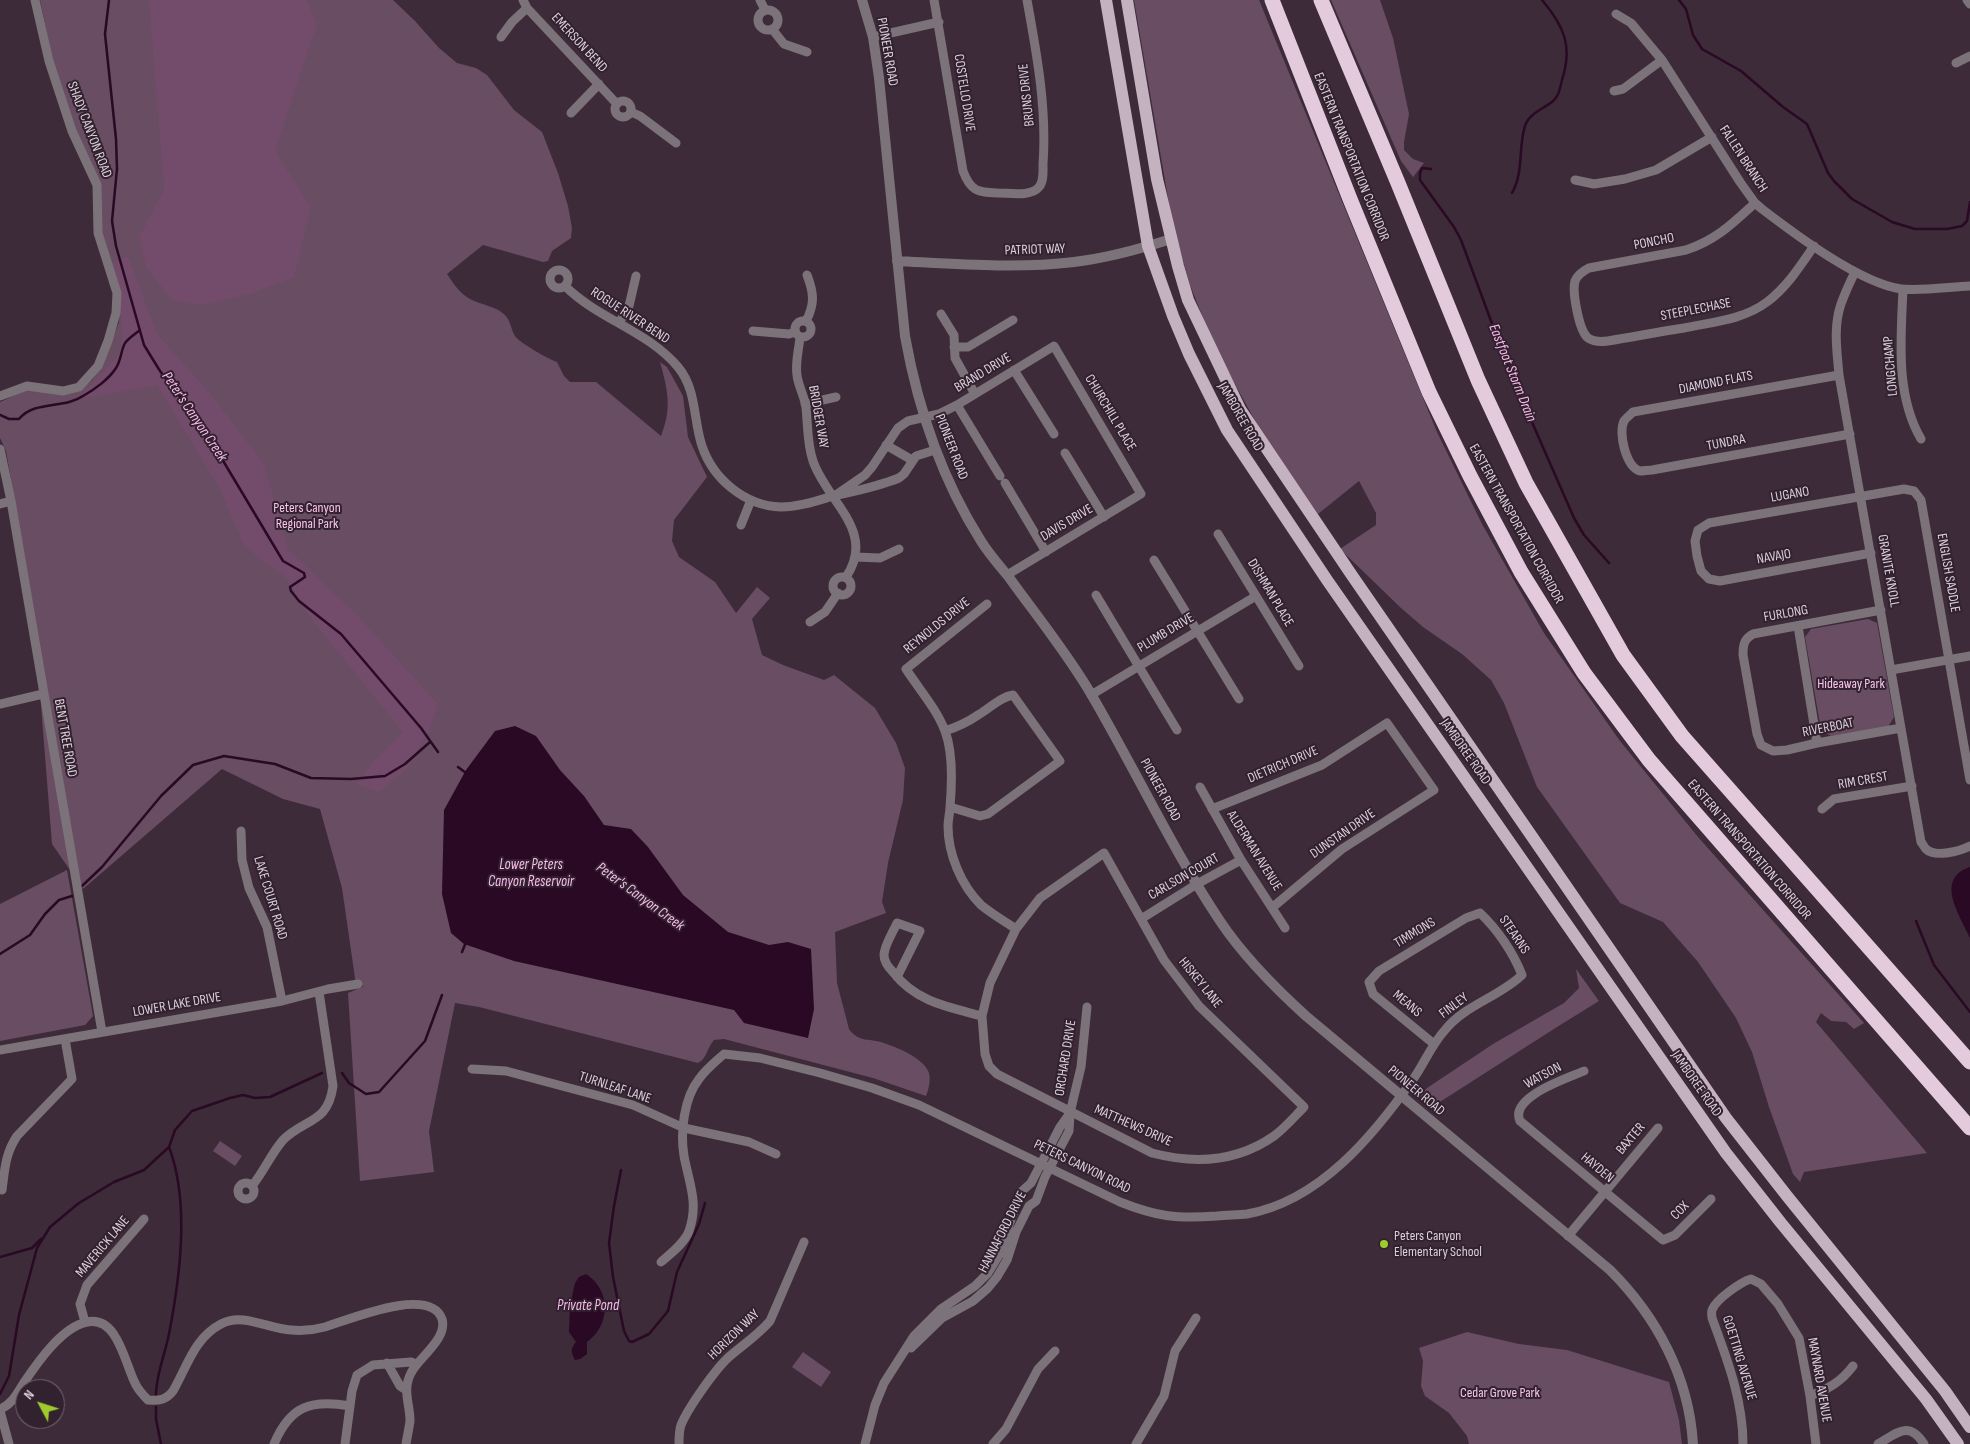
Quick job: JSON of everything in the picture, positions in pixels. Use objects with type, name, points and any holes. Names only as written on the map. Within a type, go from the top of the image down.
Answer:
[{"type":"highway","name":"EASTERN TRANSPORTATION CORRIDOR","points":[[1272,0],[1350,199],[1429,392],[1470,476],[1526,580],[1584,673],[1649,760],[1970,1128]]},
{"type":"highway","name":"EASTERN TRANSPORTATION CORRIDOR","points":[[1321,0],[1398,182],[1478,380],[1526,483],[1623,656],[1682,736],[1970,1062]]},
{"type":"main road","name":"JAMBOREE ROAD","points":[[1106,0],[1148,246],[1172,316],[1227,430],[1271,497],[1726,1153],[1926,1399],[1958,1444]]},
{"type":"main road","name":"JAMBOREE ROAD","points":[[1127,0],[1157,179],[1171,239],[1188,300],[1240,409],[1278,468],[1726,1118],[1786,1196],[1939,1384],[1970,1428]]},
{"type":"street","name":"SHADY CANYON ROAD","points":[[0,396],[27,386],[63,391],[79,387],[90,378],[98,366],[116,313],[117,293],[98,233],[97,185],[72,131],[50,61],[35,0]]},
{"type":"street","points":[[760,0],[765,10]]},
{"type":"street","name":"PIONEER ROAD","points":[[862,0],[872,37],[879,78],[905,336],[912,377],[935,450],[947,480],[966,516],[987,550],[1080,676],[1220,922],[1246,956],[1274,988],[1400,1096],[1610,1270],[1627,1287],[1643,1306],[1662,1336],[1689,1408],[1693,1444]]},
{"type":"street","name":"COSTELLO DRIVE","points":[[934,0],[963,171],[973,189]]},
{"type":"street","name":"BRUNS DRIVE","points":[[973,189],[982,192],[1016,194],[1032,191],[1039,186],[1042,180],[1044,124],[1038,66],[1027,0]]},
{"type":"street","points":[[1966,0],[1970,4]]},
{"type":"street","points":[[501,37],[525,4]]},
{"type":"street","name":"EMERSON BEND","points":[[525,4],[617,104],[615,110],[618,115],[624,117],[631,112],[640,116],[676,143]]},
{"type":"street","points":[[765,10],[772,10],[778,16],[778,24],[772,29],[764,29],[759,23],[759,16],[765,10]]},
{"type":"street","name":"FALLEN BRANCH","points":[[1616,14],[1631,23],[1662,60],[1755,203],[1814,246],[1855,272],[1879,283],[1903,289],[1970,286]]},
{"type":"street","points":[[872,37],[939,22]]},
{"type":"street","points":[[772,29],[784,44],[807,52]]},
{"type":"street","points":[[1956,63],[1970,56]]},
{"type":"street","points":[[1614,91],[1623,89],[1662,60]]},
{"type":"street","points":[[571,113],[599,84]]},
{"type":"street","points":[[1575,180],[1594,184],[1625,179],[1656,170],[1712,137]]},
{"type":"street","name":"PONCHO","points":[[1577,307],[1575,282],[1580,273],[1589,268],[1686,250],[1701,245],[1717,237],[1755,203]]},
{"type":"street","name":"PATRIOT WAY","points":[[897,261],[1042,265],[1076,262],[1171,239]]},
{"type":"street","name":"STEEPLECHASE","points":[[1577,307],[1583,331],[1588,338],[1598,342],[1727,320],[1748,313],[1767,302],[1792,277],[1814,246]]},
{"type":"street","name":"GRANITE KNOLL","points":[[1855,272],[1841,305],[1837,321],[1839,375],[1921,842],[1926,849],[1932,852],[1952,851],[1970,846]]},
{"type":"street","name":"BRIDGER WAY","points":[[806,322],[812,309],[814,297],[807,275]]},
{"type":"street","points":[[619,323],[629,306],[636,276]]},
{"type":"street","name":"ROGUE RIVER BEND","points":[[565,286],[577,298],[655,346],[678,368],[687,381],[692,394],[698,436],[707,460],[724,482],[751,500],[780,507],[808,504],[833,496],[858,492],[899,478],[904,474],[916,456],[935,450]]},
{"type":"street","name":"LONGCHAMP","points":[[1903,289],[1901,364],[1910,413],[1921,439]]},
{"type":"street","points":[[941,314],[954,335],[955,358],[975,394]]},
{"type":"street","points":[[954,347],[968,347],[1013,320]]},
{"type":"street","name":"BRIDGER WAY","points":[[798,335],[808,336],[811,332],[810,324],[802,321],[796,325],[798,335],[797,375],[805,404],[812,460],[817,473],[851,525],[856,541],[856,557]]},
{"type":"street","points":[[753,331],[798,335]]},
{"type":"street","name":"BRAND DRIVE","points":[[924,417],[939,414],[957,405],[1054,346]]},
{"type":"street","name":"CHURCHILL PLACE","points":[[1054,346],[1142,494]]},
{"type":"street","points":[[1014,370],[1054,434]]},
{"type":"street","name":"DIAMOND FLATS","points":[[1624,443],[1622,431],[1624,420],[1633,412],[1839,375]]},
{"type":"street","points":[[805,404],[836,397]]},
{"type":"street","points":[[957,405],[1046,552]]},
{"type":"street","name":"ROGUE RIVER BEND","points":[[833,496],[865,475],[898,428],[908,422],[924,417]]},
{"type":"street","name":"TUNDRA","points":[[1624,443],[1626,455],[1631,465],[1640,471],[1681,466],[1850,434]]},
{"type":"street","points":[[886,445],[912,460]]},
{"type":"street","name":"BENT TREE ROAD","points":[[0,449],[11,501],[102,1032]]},
{"type":"street","points":[[1065,453],[1104,517]]},
{"type":"street","name":"LUGANO","points":[[1696,556],[1695,541],[1698,530],[1709,523],[1904,489],[1914,491]]},
{"type":"street","name":"ENGLISH SADDLE","points":[[1914,491],[1921,500],[1970,780]]},
{"type":"street","name":"DAVIS DRIVE","points":[[1007,575],[1142,494]]},
{"type":"street","points":[[742,525],[751,500]]},
{"type":"street","points":[[0,504],[11,501]]},
{"type":"street","name":"DISHMAN PLACE","points":[[1218,534],[1299,666]]},
{"type":"street","points":[[810,622],[825,612],[838,593],[834,588],[834,581],[840,577],[846,577],[856,557],[880,558],[900,549]]},
{"type":"street","name":"NAVAJO","points":[[1696,556],[1701,572],[1709,579],[1720,580],[1871,553]]},
{"type":"street","points":[[1154,560],[1239,699]]},
{"type":"street","points":[[1096,595],[1177,730]]},
{"type":"street","name":"PLUMB DRIVE","points":[[1091,695],[1256,596]]},
{"type":"street","name":"REYNOLDS DRIVE","points":[[945,731],[932,706],[906,669],[986,604]]},
{"type":"street","name":"FURLONG","points":[[1761,745],[1757,734],[1743,655],[1743,644],[1747,637],[1753,634],[1880,610]]},
{"type":"street","points":[[1798,626],[1817,743]]},
{"type":"street","points":[[1891,670],[1970,656]]},
{"type":"street","points":[[0,704],[43,694]]},
{"type":"street","points":[[897,977],[920,931],[897,923],[883,954],[885,961],[897,977],[912,991],[931,1002],[982,1016],[990,983],[1016,929],[986,908],[965,884],[956,867],[950,845],[948,825],[951,767],[945,731],[956,728],[977,717],[1005,696],[1013,695],[1060,761],[988,814],[980,816],[950,806]]},
{"type":"street","name":"DIETRICH DRIVE","points":[[1212,809],[1322,765],[1387,723],[1434,790]]},
{"type":"street","name":"RIVERBOAT","points":[[1761,745],[1773,751],[1787,750],[1902,728]]},
{"type":"street","name":"RIM CREST","points":[[1822,809],[1834,799],[1912,786]]},
{"type":"street","name":"ALDERMAN AVENUE","points":[[1200,787],[1241,860],[1285,928]]},
{"type":"street","name":"DUNSTAN DRIVE","points":[[1273,907],[1342,849],[1434,790]]},
{"type":"street","name":"LAKE COURT ROAD","points":[[242,832],[242,860],[249,888],[267,927],[282,1001]]},
{"type":"street","name":"HISKEY LANE","points":[[1016,929],[1040,898],[1104,853],[1164,960],[1199,1006],[1304,1107]]},
{"type":"street","name":"CARLSON COURT","points":[[1141,919],[1241,860]]},
{"type":"street","name":"STEARNS","points":[[1480,912],[1490,922],[1517,961],[1522,975]]},
{"type":"street","name":"TIMMONS","points":[[1369,982],[1379,971],[1466,918],[1480,912]]},
{"type":"street","name":"FINLEY","points":[[1400,1096],[1415,1077],[1434,1044],[1455,1019],[1513,983],[1522,975]]},
{"type":"street","name":"MEANS","points":[[1369,982],[1373,994],[1434,1044]]},
{"type":"street","name":"LOWER LAKE DRIVE","points":[[0,1050],[282,1001],[358,984]]},
{"type":"street","points":[[252,1186],[283,1140],[295,1130],[320,1116],[332,1097],[333,1086],[319,992]]},
{"type":"street","name":"ORCHARD DRIVE","points":[[1046,1165],[1070,1112],[1081,1066],[1087,1007]]},
{"type":"street","name":"MATTHEWS DRIVE","points":[[982,1016],[985,1054],[989,1066],[996,1074],[1152,1153],[1174,1159],[1207,1160],[1232,1156],[1248,1151],[1275,1135],[1304,1107]]},
{"type":"street","points":[[2,1190],[7,1154],[17,1136],[72,1079],[65,1039]]},
{"type":"street","name":"PETERS CANYON ROAD","points":[[684,1128],[688,1100],[698,1080],[724,1054],[760,1058],[872,1088],[919,1105],[1120,1202],[1146,1212],[1174,1218],[1247,1214],[1264,1210],[1295,1197],[1327,1177],[1358,1148],[1400,1096]]},
{"type":"street","name":"TURNLEAF LANE","points":[[472,1069],[506,1071],[633,1104],[684,1128],[750,1142],[776,1154]]},
{"type":"street","name":"WATSON","points":[[1519,1111],[1525,1101],[1540,1091],[1584,1071]]},
{"type":"street","name":"HAYDEN","points":[[1519,1111],[1518,1118],[1522,1124],[1656,1236],[1666,1240]]},
{"type":"street","points":[[661,1262],[689,1233],[693,1218],[694,1199],[684,1155],[684,1128]]},
{"type":"street","name":"BAXTER","points":[[1568,1236],[1658,1128]]},
{"type":"street","name":"HANNAFORD DRIVE","points":[[865,1444],[867,1428],[884,1383],[914,1336],[928,1320],[975,1286],[988,1273],[1004,1247],[1009,1225],[1021,1192],[1046,1165]]},
{"type":"street","name":"HANNAFORD DRIVE","points":[[902,1357],[942,1318],[973,1301],[988,1288],[1006,1260],[1016,1232],[1030,1206],[1036,1201],[1046,1165]]},
{"type":"street","name":"COX","points":[[1666,1240],[1675,1235],[1711,1199]]},
{"type":"street","name":"MAVERICK LANE","points":[[85,1322],[80,1304],[87,1286],[144,1219]]},
{"type":"street","name":"HORIZON WAY","points":[[679,1444],[680,1427],[686,1414],[719,1368],[730,1356],[761,1332],[770,1321],[804,1242]]},
{"type":"street","name":"GOETTING AVENUE","points":[[1743,1444],[1741,1411],[1734,1382],[1711,1310],[1717,1302],[1742,1282],[1751,1279]]},
{"type":"street","name":"MAYNARD AVENUE","points":[[1751,1279],[1761,1284],[1778,1304],[1799,1338],[1810,1396],[1816,1444]]},
{"type":"street","points":[[10,1444],[0,1410],[11,1402],[44,1354],[55,1342],[76,1326],[85,1322],[101,1322],[112,1331],[135,1384],[148,1400],[158,1401],[169,1396],[190,1355],[204,1338],[221,1323],[232,1320],[247,1320],[291,1330],[310,1330],[383,1309],[408,1304],[423,1304],[438,1313],[442,1320],[442,1325],[435,1343],[416,1364],[409,1376],[406,1390],[410,1421],[406,1444]]},
{"type":"street","points":[[1136,1444],[1164,1396],[1175,1351],[1196,1318]]},
{"type":"street","points":[[993,1444],[1006,1429],[1038,1369],[1056,1351]]},
{"type":"street","points":[[346,1444],[352,1391],[357,1375],[373,1365],[411,1362],[416,1364]]},
{"type":"street","points":[[388,1363],[400,1386],[406,1390]]},
{"type":"street","points":[[1810,1396],[1831,1387],[1846,1376],[1853,1366]]},
{"type":"street","points":[[274,1444],[289,1417],[308,1405],[329,1402],[350,1406]]},
{"type":"street","points":[[1878,1444],[1901,1430],[1910,1430],[1918,1435],[1924,1444]]},
{"type":"green space","name":"Peters Canyon Regional Park","points":[[40,0],[393,0],[439,48],[457,63],[476,68],[487,75],[514,110],[542,132],[558,173],[568,206],[572,228],[571,238],[552,251],[548,261],[543,262],[483,245],[447,274],[466,297],[505,315],[517,339],[557,362],[564,376],[570,382],[596,382],[661,436],[667,417],[668,399],[660,362],[667,367],[683,396],[688,437],[707,477],[674,520],[672,541],[679,557],[715,582],[736,613],[757,587],[770,598],[752,619],[762,655],[824,680],[834,675],[875,708],[896,743],[905,768],[903,800],[888,863],[882,902],[886,913],[835,932],[837,983],[849,1029],[861,1038],[890,1045],[919,1060],[927,1069],[930,1079],[926,1096],[873,1078],[724,1039],[714,1040],[698,1063],[479,1007],[455,1003],[429,1131],[434,1172],[360,1181],[348,993],[364,986],[356,985],[342,888],[320,809],[283,799],[222,769],[83,889],[52,844],[33,605],[6,451],[0,438],[0,402],[28,389],[80,390],[92,380],[102,367],[119,322],[121,293],[102,234],[90,163],[75,129],[53,61]]},
{"type":"green space","points":[[1134,0],[1259,0],[1437,432],[1482,524],[1544,633],[1620,741],[1698,837],[1864,1023],[1854,1029],[1846,1022],[1831,1021],[1821,1013],[1816,1022],[1927,1153],[1804,1172],[1800,1182],[1793,1174],[1752,1052],[1736,1018],[1698,962],[1663,922],[1620,903],[1537,787],[1504,703],[1491,680],[1462,654],[1423,627],[1401,608],[1340,549],[1376,525],[1376,513],[1359,481],[1318,514],[1263,435],[1215,348],[1190,285],[1172,221]]},
{"type":"green space","points":[[1331,0],[1380,0],[1393,38],[1409,114],[1404,150],[1413,159],[1424,163],[1413,177],[1401,161]]},
{"type":"green space","name":"Hideaway Park","points":[[1868,619],[1877,623],[1894,717],[1888,727],[1831,736],[1821,730],[1805,637],[1811,629]]},
{"type":"green space","points":[[67,870],[93,1016],[85,1025],[0,1041],[0,904]]},
{"type":"green space","points":[[1576,969],[1599,1001],[1432,1107],[1419,1097],[1427,1088],[1493,1044],[1564,1003],[1579,988]]},
{"type":"green space","points":[[220,1141],[242,1156],[235,1166],[213,1151]]},
{"type":"green space","name":"Cedar Grove Park","points":[[1467,1332],[1519,1344],[1567,1350],[1669,1382],[1679,1420],[1682,1444],[1469,1444],[1467,1436],[1449,1413],[1425,1396],[1421,1386],[1423,1361],[1419,1348]]},
{"type":"green space","points":[[803,1352],[831,1372],[821,1387],[792,1367]]},
{"type":"shaded area","points":[[149,0],[307,0],[317,24],[275,151],[311,207],[294,277],[253,293],[204,305],[172,300],[147,269],[139,237],[164,189]]},
{"type":"shaded area","points":[[128,256],[157,334],[213,397],[264,464],[288,549],[357,615],[438,704],[430,729],[408,768],[379,792],[357,784],[373,762],[403,732],[312,620],[286,578],[244,546],[219,487],[157,385],[77,400],[122,351],[121,311],[111,263]]},
{"type":"water","name":"Lower Peters Canyon Reservoir","points":[[515,726],[536,736],[560,770],[584,796],[604,825],[631,829],[648,847],[683,895],[728,932],[769,945],[788,942],[811,949],[814,1009],[808,1038],[744,1023],[734,1010],[514,961],[464,944],[451,933],[442,894],[444,810],[466,770],[495,731]]},
{"type":"water","points":[[1970,867],[1970,938],[1956,909],[1952,889],[1953,880],[1959,873]]},
{"type":"water","name":"Private Pond","points":[[586,1274],[600,1289],[604,1298],[604,1317],[595,1335],[587,1342],[587,1354],[575,1360],[572,1351],[576,1342],[569,1332],[570,1306],[575,1283],[579,1277]]},
{"type":"waterway","name":"Peter's Canyon Creek","points":[[109,0],[105,34],[116,139],[117,169],[112,221],[116,246],[144,345],[160,371],[198,420],[209,444],[222,459],[283,561],[304,573],[305,577],[290,587],[291,591],[299,601],[341,634],[421,728],[438,752]]},
{"type":"waterway","points":[[1512,193],[1520,168],[1525,126],[1533,114],[1557,97],[1567,57],[1561,28],[1542,0]]},
{"type":"waterway","points":[[1679,0],[1686,9],[1693,35],[1702,49],[1741,71],[1783,107],[1807,124],[1828,173],[1852,199],[1892,222],[1915,229],[1947,229],[1962,226],[1967,221],[1970,202]]},
{"type":"waterway","name":"Eastfoot Storm Drain","points":[[1431,169],[1422,168],[1420,180],[1454,227],[1461,240],[1510,372],[1574,518],[1584,535],[1609,563]]},
{"type":"waterway","points":[[0,415],[9,419],[19,419],[33,409],[75,400],[87,394],[113,372],[119,362],[125,343],[140,330]]},
{"type":"waterway","points":[[82,886],[102,867],[161,796],[193,765],[224,756],[275,764],[311,778],[351,779],[385,776],[405,764],[430,742]]},
{"type":"waterway","name":"Peter's Canyon Creek","points":[[458,767],[466,773]]},
{"type":"waterway","points":[[0,954],[30,935],[45,914],[59,900],[72,896]]},
{"type":"waterway","name":"Eastfoot Storm Drain","points":[[1916,921],[1934,965],[1970,1012]]},
{"type":"waterway","points":[[462,952],[466,942]]},
{"type":"waterway","points":[[342,1073],[349,1083],[366,1094],[379,1092],[425,1041],[442,995]]},
{"type":"waterway","points":[[0,1394],[9,1376],[19,1315],[37,1248],[50,1227],[79,1203],[114,1182],[144,1170],[169,1147],[175,1130],[192,1111],[243,1095],[255,1098],[270,1097],[322,1073]]},
{"type":"waterway","points":[[156,1395],[157,1380],[167,1342],[177,1289],[181,1240],[179,1192],[169,1147]]},
{"type":"waterway","points":[[621,1170],[609,1243],[613,1277],[624,1331],[629,1341],[632,1342],[649,1334],[668,1311],[677,1272],[699,1224],[705,1203]]},
{"type":"waterway","points":[[0,1257],[32,1248],[41,1239]]},
{"type":"waterway","points":[[156,1407],[156,1419],[161,1444]]},
{"type":"place","name":"Peters Canyon Elementary School","points":[[1384,1244]]}]
